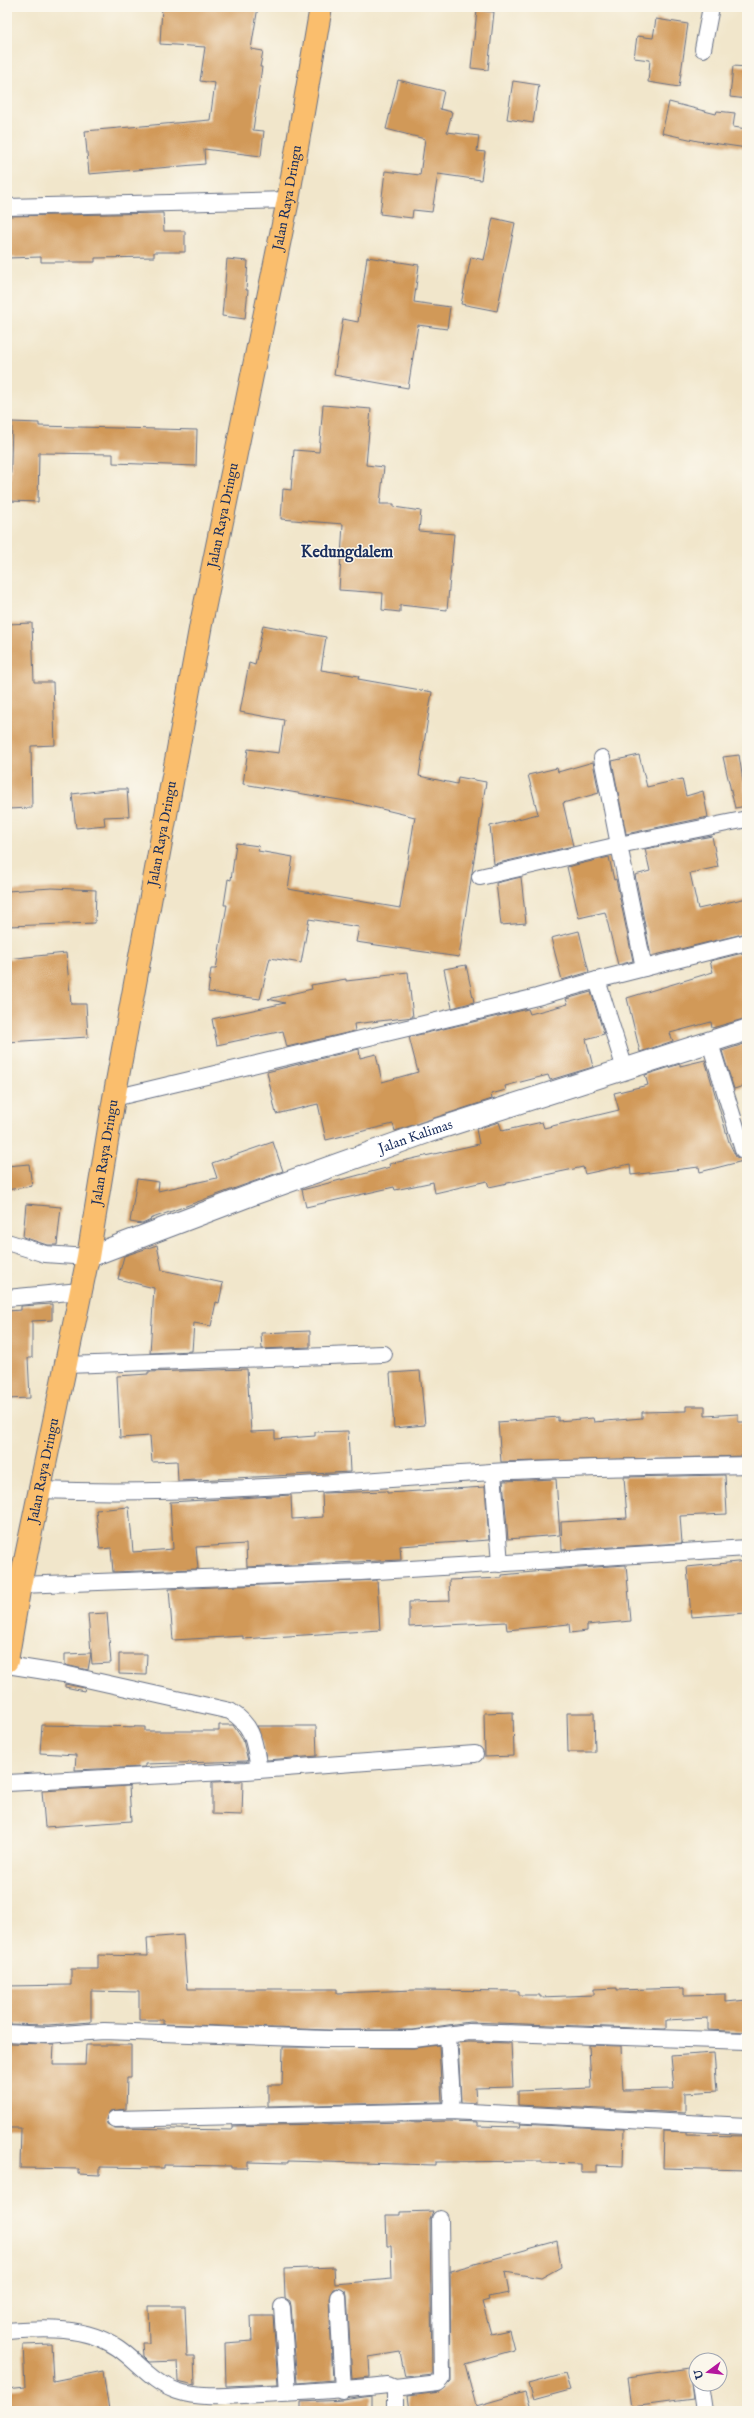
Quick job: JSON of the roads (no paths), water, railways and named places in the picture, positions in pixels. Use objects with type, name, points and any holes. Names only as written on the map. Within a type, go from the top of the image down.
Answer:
[{"type":"highway","name":"Jalan Raya Dringu","points":[[7,1661],[20,1585],[88,1257],[114,1098],[201,624],[288,200],[321,7]]},
{"type":"street","points":[[704,49],[711,7]]},
{"type":"street","points":[[7,206],[288,200]]},
{"type":"street","points":[[602,758],[644,968]]},
{"type":"street","points":[[480,877],[619,845],[747,819]]},
{"type":"street","points":[[114,1098],[536,997],[747,942]]},
{"type":"street","points":[[597,980],[625,1070]]},
{"type":"street","name":"Jalan Kalimas","points":[[88,1257],[254,1194],[421,1134],[747,1030]]},
{"type":"street","points":[[710,1043],[743,1150]]},
{"type":"street","points":[[7,1242],[45,1254],[88,1257]]},
{"type":"street","points":[[7,1298],[80,1291]]},
{"type":"street","points":[[66,1365],[384,1354]]},
{"type":"street","points":[[40,1490],[107,1491],[294,1486],[493,1472],[747,1465]]},
{"type":"street","points":[[493,1472],[500,1564]]},
{"type":"street","points":[[20,1585],[361,1572],[747,1548]]},
{"type":"street","points":[[7,1665],[64,1674],[230,1711],[243,1720],[250,1730],[259,1770]]},
{"type":"street","points":[[7,1782],[259,1770],[475,1754]]},
{"type":"street","points":[[7,2033],[48,2035],[104,2031],[328,2039],[414,2039],[469,2032],[747,2041]]},
{"type":"street","points":[[448,2035],[452,2098],[450,2111]]},
{"type":"street","points":[[115,2119],[450,2111],[747,2126]]},
{"type":"street","points":[[7,2331],[40,2328],[91,2334],[118,2348],[157,2380],[176,2391],[203,2396],[343,2391],[388,2385],[395,2388],[438,2383],[442,2379],[440,2219]]},
{"type":"street","points":[[338,2297],[343,2391]]},
{"type":"street","points":[[282,2307],[288,2392]]},
{"type":"street","points":[[395,2388],[395,2411]]},
{"type":"street","points":[[701,2392],[704,2411]]},
{"type":"district","name":"Kedungdalem","points":[[347,553]]}]
